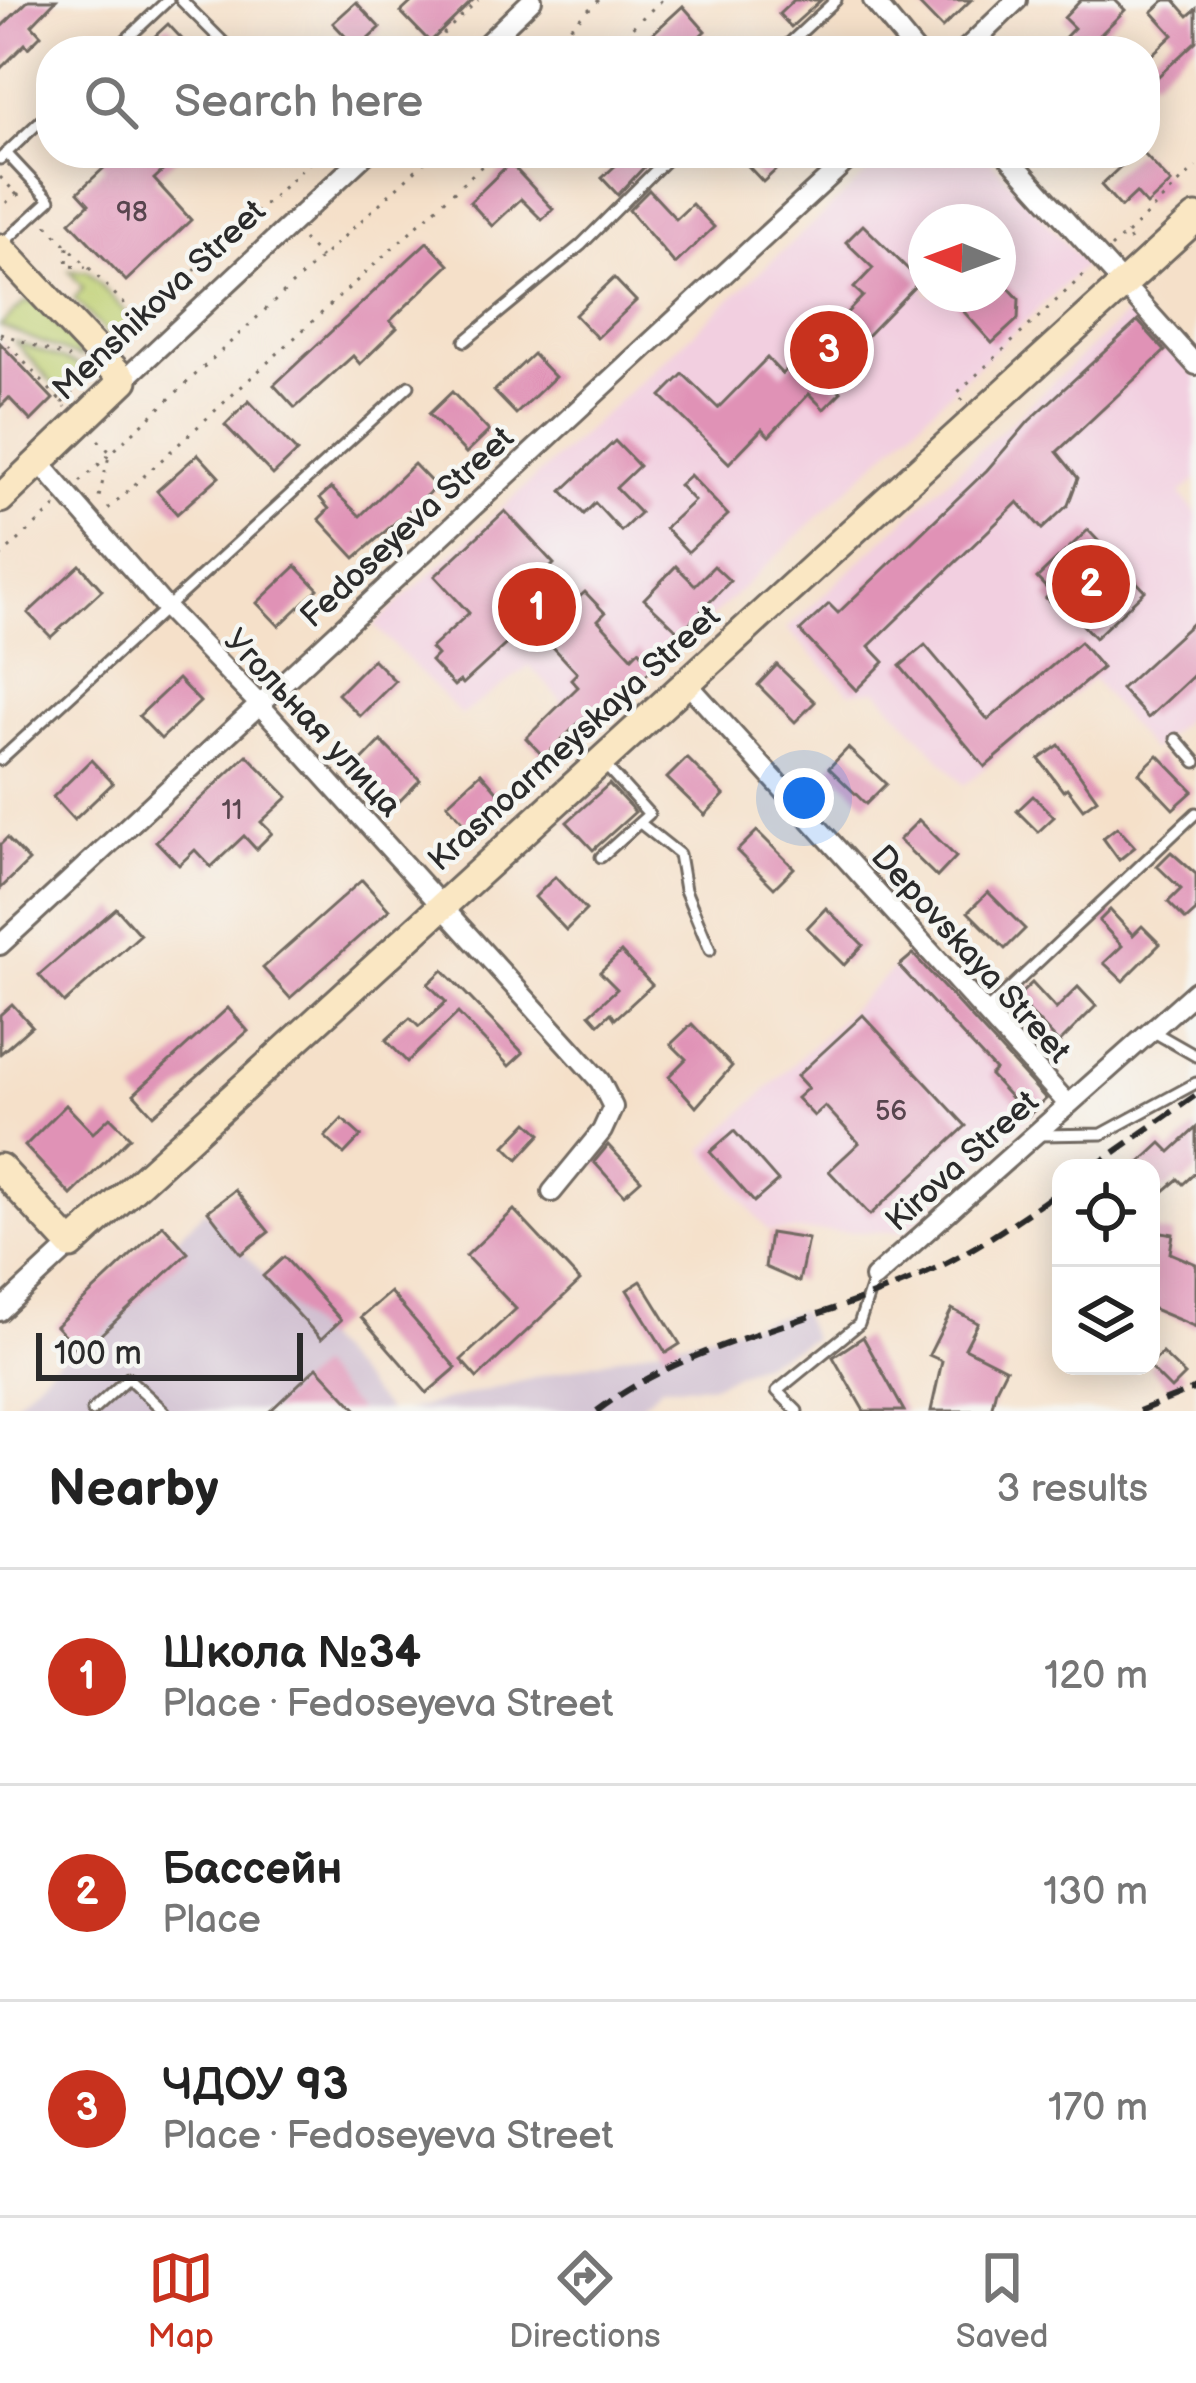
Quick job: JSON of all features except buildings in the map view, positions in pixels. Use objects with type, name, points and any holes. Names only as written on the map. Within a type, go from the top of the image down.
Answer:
[{"type":"street","points":[[496,36],[532,0]]},
{"type":"street","points":[[873,0],[903,36]]},
{"type":"street","points":[[980,36],[1017,0]]},
{"type":"street","name":"Menshikova Street","points":[[0,499],[40,463],[97,370],[348,168]]},
{"type":"street","name":"Fedoseyeva Street","points":[[0,945],[839,168]]},
{"type":"street","points":[[1018,168],[1196,365]]},
{"type":"street","name":"Krasnoarmeyskaya Street","points":[[0,1311],[1196,218]]},
{"type":"street","points":[[0,247],[97,370]]},
{"type":"street","name":"Угольная улица","points":[[40,463],[165,607],[258,703],[600,1081],[613,1108],[602,1131],[552,1192]]},
{"type":"street","name":"Depovskaya Street","points":[[686,682],[1068,1104]]},
{"type":"street","name":"Kirova Street","points":[[874,1278],[1196,991]]},
{"type":"street","points":[[0,1168],[71,1245]]},
{"type":"lane","points":[[131,36],[168,0]]},
{"type":"lane","points":[[181,0],[217,36]]},
{"type":"lane","points":[[797,36],[836,0]]},
{"type":"lane","points":[[0,247],[50,200],[3,156],[36,125]]},
{"type":"lane","points":[[465,341],[581,245],[658,168]]},
{"type":"lane","points":[[0,760],[410,386]]},
{"type":"lane","points":[[1176,739],[1196,762]]},
{"type":"lane","points":[[601,760],[650,814],[601,857]]},
{"type":"lane","points":[[985,1012],[1196,814]]},
{"type":"lane","points":[[640,823],[680,854],[686,890],[710,950]]},
{"type":"lane","points":[[1150,1030],[1196,1056]]},
{"type":"lane","points":[[1033,1135],[1102,1134],[1196,1083]]},
{"type":"lane","points":[[797,1411],[777,1391],[860,1324],[874,1278]]},
{"type":"lane","points":[[92,1411],[128,1378],[164,1411]]},
{"type":"path","points":[[441,36],[478,0]]},
{"type":"path","points":[[560,36],[599,0]]},
{"type":"path","points":[[623,36],[662,0]]},
{"type":"path","points":[[509,24],[521,36]]},
{"type":"path","points":[[957,393],[1196,166]]},
{"type":"path","points":[[71,412],[97,370],[141,321],[304,168]]},
{"type":"path","points":[[0,557],[418,168]]},
{"type":"path","points":[[92,524],[480,168]]},
{"type":"path","points":[[0,177],[141,321]]},
{"type":"path","points":[[6,203],[31,179]]},
{"type":"path","points":[[1125,235],[1151,261]]},
{"type":"path","points":[[68,247],[67,266],[87,267]]},
{"type":"path","points":[[0,334],[97,370]]},
{"type":"path","points":[[0,334],[110,452]]},
{"type":"path","points":[[92,524],[110,452]]},
{"type":"shaded area","points":[[874,168],[998,168],[1085,265],[590,732],[530,666],[461,715],[374,625]]},
{"type":"shaded area","points":[[1134,307],[1196,376],[1196,480],[1180,494],[1196,513],[1196,709],[1151,751],[1093,679],[964,785],[877,690],[849,692],[787,629]]},
{"type":"shaded area","points":[[914,949],[1049,1100],[905,1232],[768,1231],[703,1150]]},
{"type":"shaded area","points":[[205,1210],[388,1411],[7,1411]]},
{"type":"shaded area","points":[[800,1311],[813,1339],[710,1386],[662,1386],[633,1411],[404,1411]]},
{"type":"green space","points":[[69,271],[87,271],[132,319],[112,339],[74,299],[83,288]]},
{"type":"green space","points":[[25,302],[36,302],[76,345],[81,358],[0,326]]},
{"type":"green space","points":[[14,341],[78,365],[83,375],[63,395]]},
{"type":"railway","points":[[1105,1159],[1196,1095]]},
{"type":"railway","points":[[597,1411],[670,1367],[930,1271],[1052,1196]]},
{"type":"railway","points":[[1139,1411],[1196,1388]]},
{"type":"place","name":"ЧДОУ 93","points":[[829,350]]},
{"type":"place","name":"Бассейн","points":[[1091,584]]},
{"type":"place","name":"Школа №34","points":[[537,607]]}]
